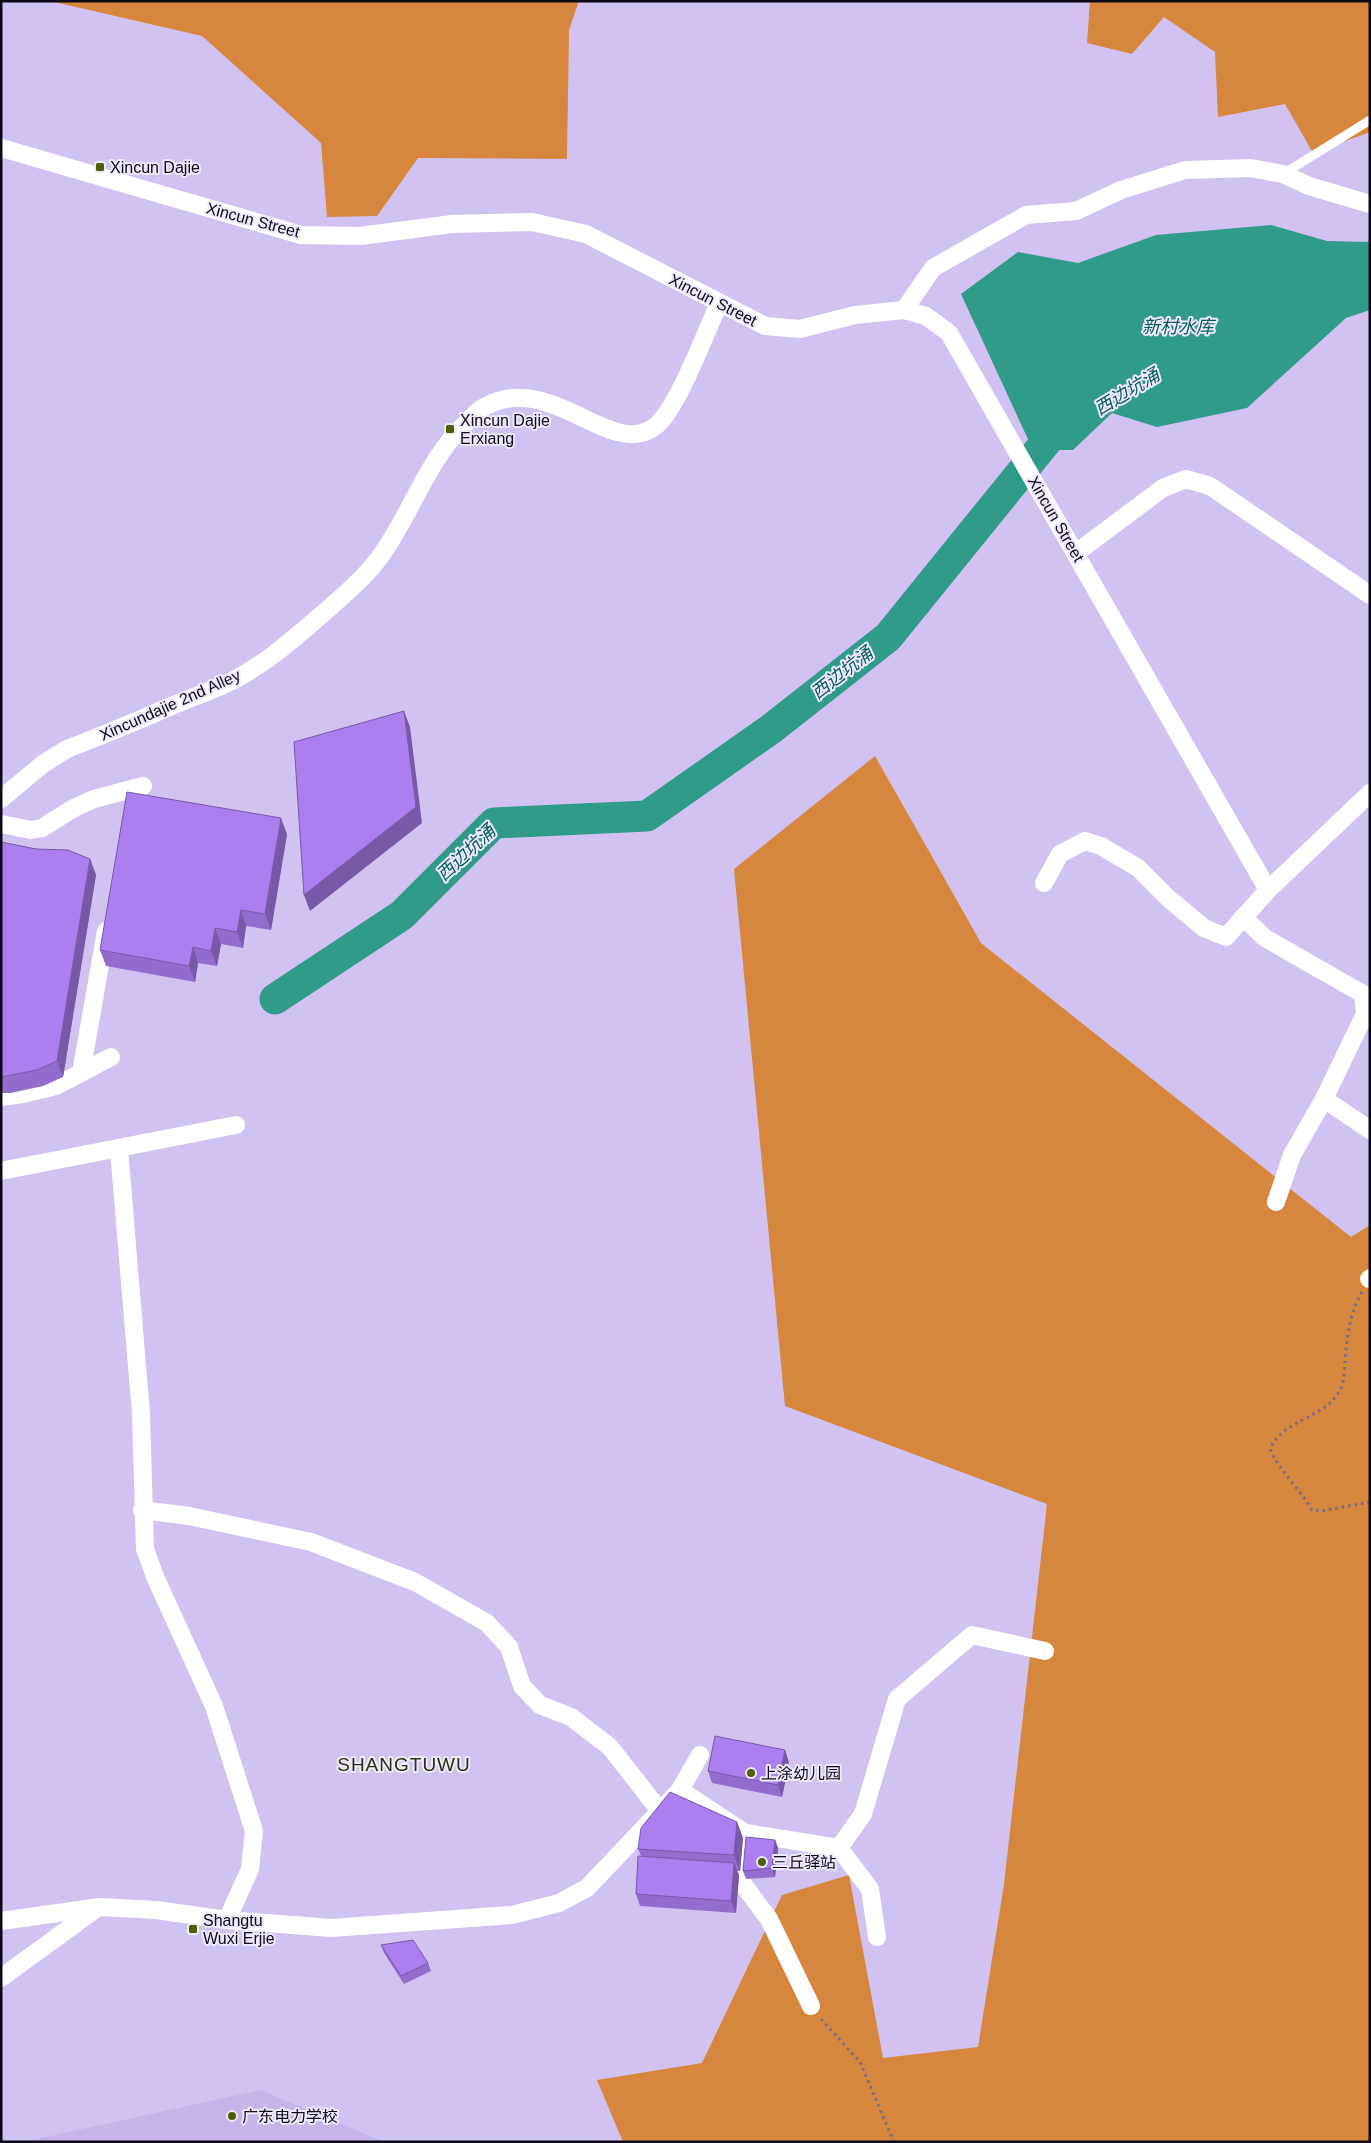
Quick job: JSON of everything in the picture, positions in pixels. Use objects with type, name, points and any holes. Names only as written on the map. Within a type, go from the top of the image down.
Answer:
[{"type":"street","name":"Xincun Street","points":[[1,148],[301,235],[360,236],[452,224],[532,222],[586,234],[765,326],[800,329],[854,315],[904,310],[926,316],[949,333],[1268,890]]},
{"type":"street","points":[[904,310],[933,268],[1026,215],[1076,211],[1121,190],[1185,170],[1250,168],[1283,174],[1309,186],[1370,204]]},
{"type":"street","name":"Xincundajie 2nd Alley","points":[[1,799],[43,764],[67,749],[234,680],[287,644],[349,591],[384,552],[444,449],[460,428],[482,408],[511,397],[525,397],[562,408],[623,435],[637,435],[649,430],[665,415],[676,396],[719,304]]},
{"type":"street","points":[[1076,553],[1163,488],[1186,479],[1210,486],[1370,595]]},
{"type":"street","points":[[1,824],[31,830],[42,828],[94,798],[136,788],[127,808]]},
{"type":"street","points":[[1044,883],[1060,854],[1085,841],[1101,846],[1138,868],[1168,898],[1204,928],[1226,937],[1268,890],[1370,793]]},
{"type":"street","points":[[81,1073],[109,912]]},
{"type":"street","points":[[1244,917],[1265,938],[1366,990],[1365,1014],[1324,1099],[1292,1155],[1276,1202]]},
{"type":"street","points":[[1,1097],[56,1086],[111,1057]]},
{"type":"street","points":[[1324,1099],[1370,1130]]},
{"type":"street","points":[[1,1171],[236,1125]]},
{"type":"street","points":[[119,1149],[141,1414],[142,1510],[145,1548],[156,1580],[214,1706],[254,1831],[250,1869],[227,1920]]},
{"type":"street","points":[[142,1510],[189,1516],[311,1542],[416,1582],[487,1623],[509,1647],[522,1686],[540,1705],[571,1716],[610,1747],[660,1811]]},
{"type":"street","points":[[839,1848],[863,1814],[897,1699],[972,1635],[1045,1651]]},
{"type":"street","points":[[1,1921],[100,1907],[156,1910],[227,1920],[331,1928],[512,1915],[559,1903],[587,1888],[680,1790],[700,1755]]},
{"type":"street","points":[[680,1790],[745,1833],[839,1848],[870,1889],[877,1937]]},
{"type":"street","points":[[745,1833],[742,1883],[769,1919],[811,2006]]},
{"type":"street","points":[[1,1978],[100,1907]]},
{"type":"lane","points":[[1283,174],[1370,120]]},
{"type":"path","points":[[1369,1279],[1350,1316],[1340,1390],[1322,1410],[1284,1431],[1274,1440],[1270,1449],[1274,1458],[1312,1510],[1321,1511],[1370,1502]]},
{"type":"path","points":[[811,2006],[860,2062],[894,2142]]},
{"type":"shaded area","points":[[50,1],[579,1],[569,30],[567,159],[418,158],[377,216],[327,217],[321,143],[202,36]]},
{"type":"shaded area","points":[[1090,1],[1370,1],[1370,132],[1313,153],[1285,104],[1218,117],[1215,52],[1164,17],[1132,54],[1087,43]]},
{"type":"shaded area","points":[[875,756],[981,943],[1351,1237],[1370,1225],[1370,2142],[623,2142],[597,2080],[702,2063],[782,1895],[849,1875],[883,2058],[978,2047],[1004,1884],[1047,1504],[785,1406],[734,869]]},
{"type":"shaded area","name":"广东电力学校","points":[[261,2090],[384,2142],[23,2142]]},
{"type":"water","name":"新村水库","points":[[1271,225],[1327,241],[1370,242],[1370,310],[1346,318],[1247,408],[1157,427],[1112,413],[1073,450],[1033,450],[961,294],[1018,252],[1078,263],[1156,235]]},
{"type":"building","points":[[404,711],[416,807],[304,895],[294,742]]},
{"type":"building","points":[[127,792],[281,818],[265,914],[241,910],[237,932],[215,928],[211,951],[193,947],[189,966],[100,950]]},
{"type":"building","points":[[1,842],[36,849],[68,850],[90,859],[57,1061],[37,1070],[1,1077]]},
{"type":"building","name":"上涂幼儿园","points":[[715,1736],[785,1750],[778,1785],[708,1771]]},
{"type":"building","points":[[670,1792],[737,1822],[734,1855],[638,1849],[641,1828]]},
{"type":"building","name":"三丘驿站","points":[[746,1837],[775,1840],[772,1868],[743,1871]]},
{"type":"building","points":[[638,1856],[734,1863],[731,1901],[636,1894]]},
{"type":"building","points":[[413,1940],[428,1963],[401,1976],[381,1945]]},
{"type":"waterway","name":"西边坑涌","points":[[275,999],[402,915],[494,823],[647,816],[771,729],[888,637],[1050,437],[1074,423]]},
{"type":"place","name":"Xincun Dajie","points":[[100,167]]},
{"type":"place","name":"Xincun Dajie Erxiang","points":[[450,429]]},
{"type":"place","name":"上涂幼儿园","points":[[751,1773]]},
{"type":"place","name":"三丘驿站","points":[[762,1862]]},
{"type":"place","name":"Shangtu Wuxi Erjie","points":[[193,1929]]},
{"type":"place","name":"广东电力学校","points":[[232,2116]]},
{"type":"district","name":"SHANGTUWU","points":[[404,1764]]}]
